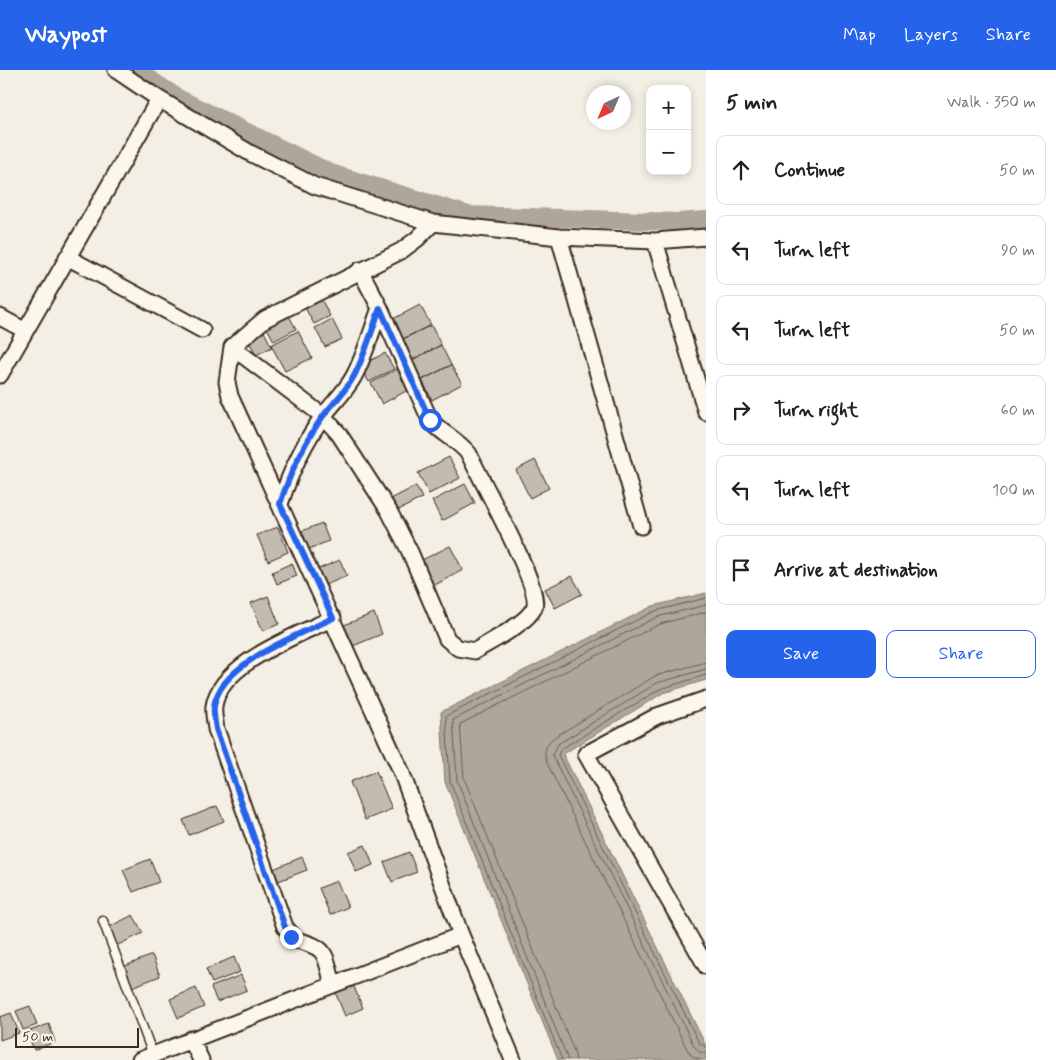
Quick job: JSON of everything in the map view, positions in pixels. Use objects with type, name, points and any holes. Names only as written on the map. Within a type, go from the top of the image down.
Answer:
[{"type":"street","points":[[116,70],[159,99],[250,153],[315,186],[433,223],[559,237],[656,241],[706,237]]},
{"type":"street","points":[[0,375],[24,330],[159,99]]},
{"type":"street","points":[[433,223],[417,239],[401,251],[264,319],[232,347],[227,382],[230,396],[333,618],[401,771],[461,935],[514,1060]]},
{"type":"street","points":[[559,237],[641,526]]},
{"type":"street","points":[[656,241],[706,412]]},
{"type":"street","points":[[67,257],[202,330]]},
{"type":"street","points":[[232,347],[323,416],[363,468],[389,511],[410,552],[447,639],[458,648],[476,651],[530,613],[535,606],[535,593],[527,570],[469,454],[462,446],[438,429],[430,420],[380,308],[360,270]]},
{"type":"street","points":[[280,504],[290,474],[323,416],[345,391],[355,375],[380,308]]},
{"type":"street","points":[[0,317],[24,330]]},
{"type":"street","points":[[333,618],[257,655],[223,685],[214,706],[216,729],[285,927],[296,940],[319,947],[324,954],[333,984]]},
{"type":"street","points":[[706,699],[657,716],[586,754],[706,966]]},
{"type":"street","points":[[147,1057],[191,1038],[461,935]]},
{"type":"street","points":[[191,1038],[201,1060]]},
{"type":"lane","points":[[102,921],[147,1057]]},
{"type":"water","points":[[706,593],[706,680],[663,693],[563,754],[706,1046],[706,1060],[558,1060],[445,782],[441,712],[653,606]]},
{"type":"building","points":[[320,297],[330,316],[314,324],[304,306]]},
{"type":"building","points":[[420,305],[431,325],[401,340],[391,320]]},
{"type":"building","points":[[287,312],[296,329],[274,341],[265,324]]},
{"type":"building","points":[[332,319],[342,339],[325,347],[315,328]]},
{"type":"building","points":[[431,325],[441,345],[412,360],[401,340]]},
{"type":"building","points":[[261,326],[272,347],[256,355],[245,334]]},
{"type":"building","points":[[298,331],[312,358],[285,371],[271,345]]},
{"type":"building","points":[[441,345],[451,365],[422,380],[412,360]]},
{"type":"building","points":[[385,353],[394,369],[369,382],[360,366]]},
{"type":"building","points":[[451,365],[462,384],[432,400],[422,380]]},
{"type":"building","points":[[397,369],[408,390],[382,404],[371,383]]},
{"type":"building","points":[[449,457],[460,478],[429,494],[418,473]]},
{"type":"building","points":[[535,460],[549,488],[530,498],[516,470]]},
{"type":"building","points":[[465,484],[475,503],[442,521],[432,501]]},
{"type":"building","points":[[416,486],[422,498],[395,512],[389,500]]},
{"type":"building","points":[[322,523],[329,541],[309,549],[302,531]]},
{"type":"building","points":[[278,527],[288,552],[268,561],[257,535]]},
{"type":"building","points":[[450,546],[463,570],[433,586],[420,561]]},
{"type":"building","points":[[340,560],[347,576],[323,586],[316,570]]},
{"type":"building","points":[[292,563],[297,576],[277,584],[272,572]]},
{"type":"building","points":[[572,576],[582,594],[555,608],[545,589]]},
{"type":"building","points":[[268,596],[279,624],[263,631],[251,603]]},
{"type":"building","points":[[374,613],[382,634],[353,646],[344,625]]},
{"type":"building","points":[[376,771],[392,809],[365,820],[350,782]]},
{"type":"building","points":[[217,806],[224,821],[189,835],[183,820]]},
{"type":"building","points":[[365,845],[373,865],[356,872],[348,852]]},
{"type":"building","points":[[409,852],[417,872],[392,882],[384,862]]},
{"type":"building","points":[[302,857],[307,870],[276,882],[271,870]]},
{"type":"building","points":[[150,859],[159,882],[133,892],[123,870]]},
{"type":"building","points":[[337,881],[348,907],[330,915],[319,888]]},
{"type":"building","points":[[133,915],[143,933],[116,946],[107,928]]},
{"type":"building","points":[[152,955],[160,976],[132,987],[123,967]]},
{"type":"building","points":[[234,957],[240,972],[212,983],[206,969]]},
{"type":"building","points":[[241,975],[247,990],[217,1002],[211,987]]},
{"type":"building","points":[[351,980],[363,1008],[345,1016],[333,987]]},
{"type":"building","points":[[196,988],[204,1007],[178,1018],[170,999]]},
{"type":"building","points":[[30,1006],[37,1025],[23,1030],[16,1011]]},
{"type":"building","points":[[11,1013],[19,1033],[0,1040],[0,1017]]},
{"type":"building","points":[[49,1024],[55,1042],[34,1050],[27,1032]]},
{"type":"waterway","points":[[136,70],[178,98],[331,173],[469,215],[677,222],[706,220]]},
{"type":"route","points":[[291,937],[285,927],[216,729],[214,706],[223,685],[257,655],[333,618],[280,504],[290,474],[303,450],[323,416],[345,391],[355,375],[380,308],[430,420]]}]
